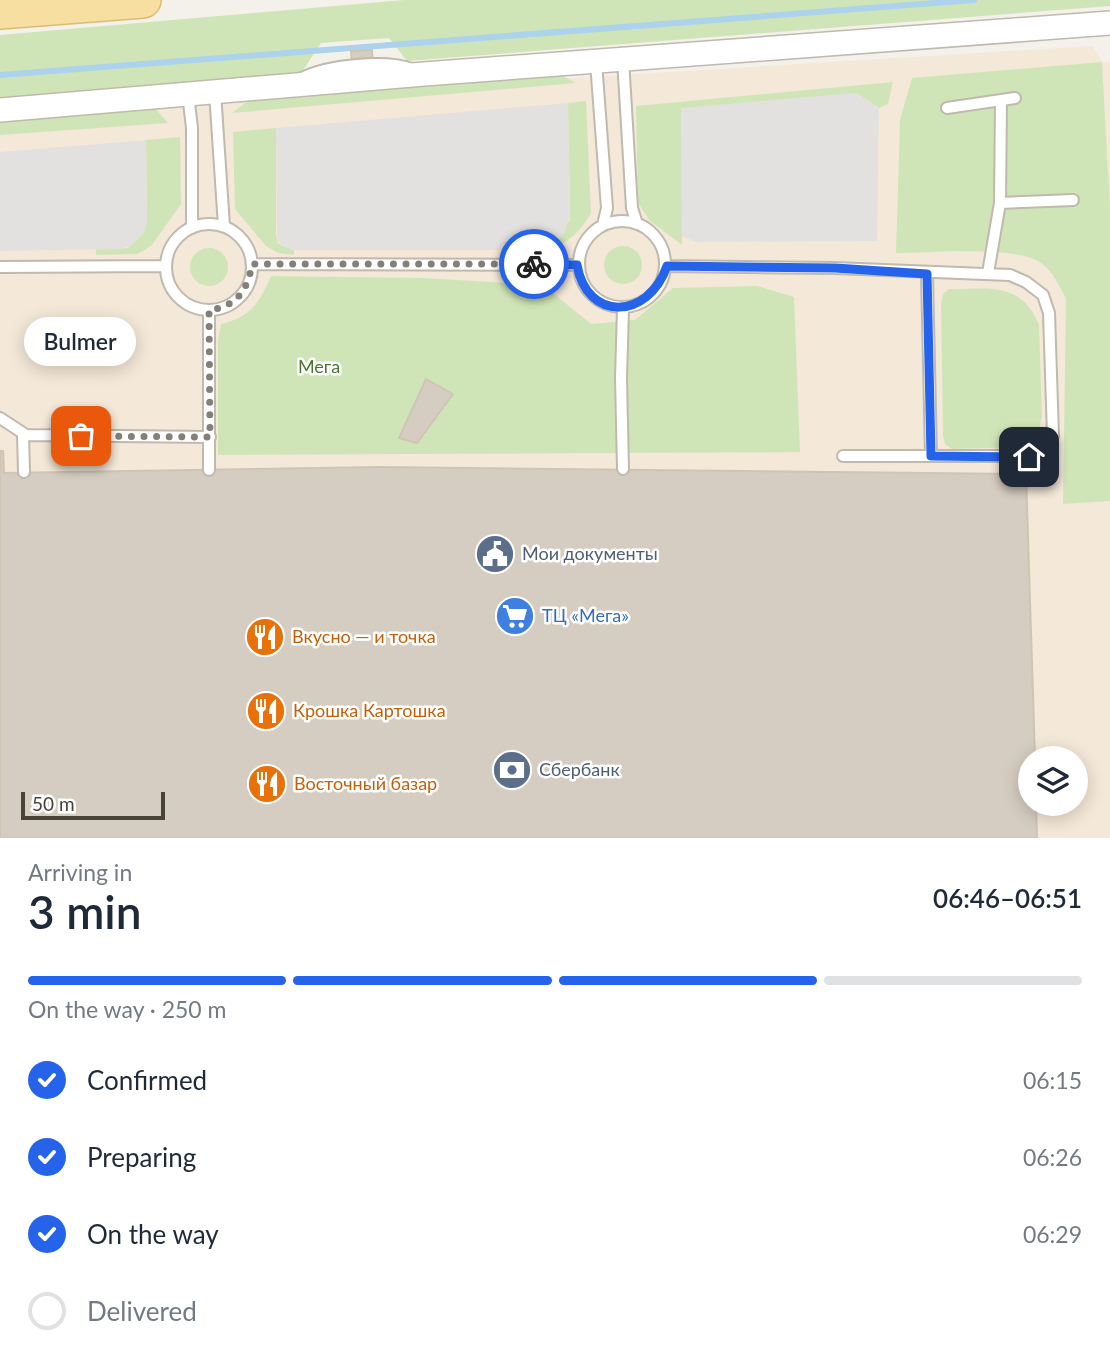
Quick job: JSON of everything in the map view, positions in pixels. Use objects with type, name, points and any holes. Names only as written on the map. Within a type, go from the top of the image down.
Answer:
[{"type":"main road","points":[[0,11],[143,0]]},
{"type":"street","points":[[0,110],[424,74],[1110,23]]},
{"type":"lane","points":[[624,59],[632,208],[637,224]]},
{"type":"lane","points":[[597,62],[607,208],[603,225]]},
{"type":"lane","points":[[215,92],[224,226]]},
{"type":"lane","points":[[188,94],[192,128],[192,228]]},
{"type":"lane","points":[[947,108],[1014,98]]},
{"type":"lane","points":[[988,273],[1000,203],[1001,100]]},
{"type":"lane","points":[[1000,203],[1073,200]]},
{"type":"lane","points":[[621,221],[637,224],[652,231],[663,245],[667,266],[662,279],[646,299],[623,309],[608,306],[585,287],[579,277],[577,265],[582,246],[590,234],[603,225],[621,221]]},
{"type":"lane","points":[[212,224],[224,226],[243,239],[252,264],[249,281],[239,298],[226,306],[209,310],[192,306],[178,296],[171,286],[165,266],[172,247],[181,234],[192,228],[212,224]]},
{"type":"lane","points":[[252,264],[577,265]]},
{"type":"lane","points":[[0,267],[165,266]]},
{"type":"lane","points":[[667,266],[835,268],[927,274],[988,273],[1010,275],[1026,282],[1043,295],[1049,313],[1052,441],[1047,450],[1034,456],[843,456]]},
{"type":"lane","points":[[927,274],[931,456]]},
{"type":"lane","points":[[623,309],[623,469]]},
{"type":"lane","points":[[209,310],[209,470]]},
{"type":"lane","points":[[0,418],[23,435],[210,437]]},
{"type":"lane","points":[[23,435],[24,472]]},
{"type":"shaded area","name":"Мега","points":[[1093,46],[1102,62],[1110,62],[1110,838],[0,838],[0,118],[195,101]]},
{"type":"shaded area","points":[[856,93],[879,108],[877,241],[696,242],[682,236],[681,108]]},
{"type":"shaded area","points":[[568,103],[570,215],[564,234],[556,243],[533,250],[294,250],[282,246],[277,239],[276,128]]},
{"type":"shaded area","points":[[146,140],[147,222],[144,233],[132,245],[122,249],[0,251],[0,152]]},
{"type":"green space","points":[[404,0],[1110,0],[1110,6],[407,61],[389,38],[321,43],[302,72],[0,98],[0,35]]},
{"type":"green space","points":[[1102,62],[1110,209],[1110,501],[1063,504],[1066,298],[1046,267],[1023,256],[988,252],[896,253],[900,120],[912,78]]},
{"type":"green space","points":[[557,73],[576,83],[232,113],[253,97]]},
{"type":"green space","points":[[893,82],[888,104],[879,108],[856,93],[682,236],[682,245],[650,221],[638,203],[636,106]]},
{"type":"green space","points":[[586,101],[591,213],[578,231],[562,244],[542,252],[521,254],[521,250],[533,250],[570,220],[568,103]]},
{"type":"green space","points":[[155,108],[168,123],[0,135],[0,120]]},
{"type":"green space","points":[[276,128],[276,236],[278,243],[294,250],[294,255],[278,253],[266,246],[235,209],[233,132]]},
{"type":"green space","points":[[180,137],[181,204],[152,245],[137,254],[96,255],[96,249],[128,248],[147,222],[146,140]]},
{"type":"green space","points":[[623,246],[637,251],[642,265],[637,279],[623,284],[609,279],[604,265],[609,251]]},
{"type":"green space","points":[[209,248],[223,253],[228,267],[223,281],[209,286],[195,281],[190,267],[195,253]]},
{"type":"green space","name":"Мега","points":[[271,276],[424,278],[522,284],[554,294],[591,324],[635,320],[673,288],[757,286],[794,297],[800,452],[218,455],[218,341],[221,324],[240,317],[253,308]]},
{"type":"green space","points":[[949,289],[991,289],[1013,294],[1032,311],[1039,325],[1042,417],[1036,434],[1025,447],[952,449],[945,444],[941,304],[943,294]]},
{"type":"building","points":[[372,50],[373,63],[352,65],[351,51]]},
{"type":"building","points":[[426,379],[453,394],[417,443],[399,438]]},
{"type":"building","name":"ТЦ «Мега»","points":[[0,451],[3,451],[4,473],[380,467],[1026,474],[1035,746],[1018,746],[1018,816],[1036,816],[1037,838],[0,838]]},
{"type":"waterway","points":[[0,75],[974,0]]},
{"type":"way so far","points":[[81,436],[210,437],[209,310],[226,306],[239,298],[249,281],[252,264],[534,264]]},
{"type":"place","name":"Bulmer","points":[[81,436]]},
{"type":"place","name":"Мои документы","points":[[495,554]]},
{"type":"place","name":"ТЦ «Мега»","points":[[515,616]]},
{"type":"place","name":"Вкусно — и точка","points":[[265,637]]},
{"type":"place","name":"Крошка Картошка","points":[[266,711]]},
{"type":"place","name":"Сбербанк","points":[[512,770]]},
{"type":"place","name":"Восточный базар","points":[[267,784]]},
{"type":"route","points":[[534,264],[577,265],[579,277],[585,287],[608,306],[623,309],[646,299],[655,290],[667,266],[835,268],[927,274],[931,456],[1029,457]]}]
